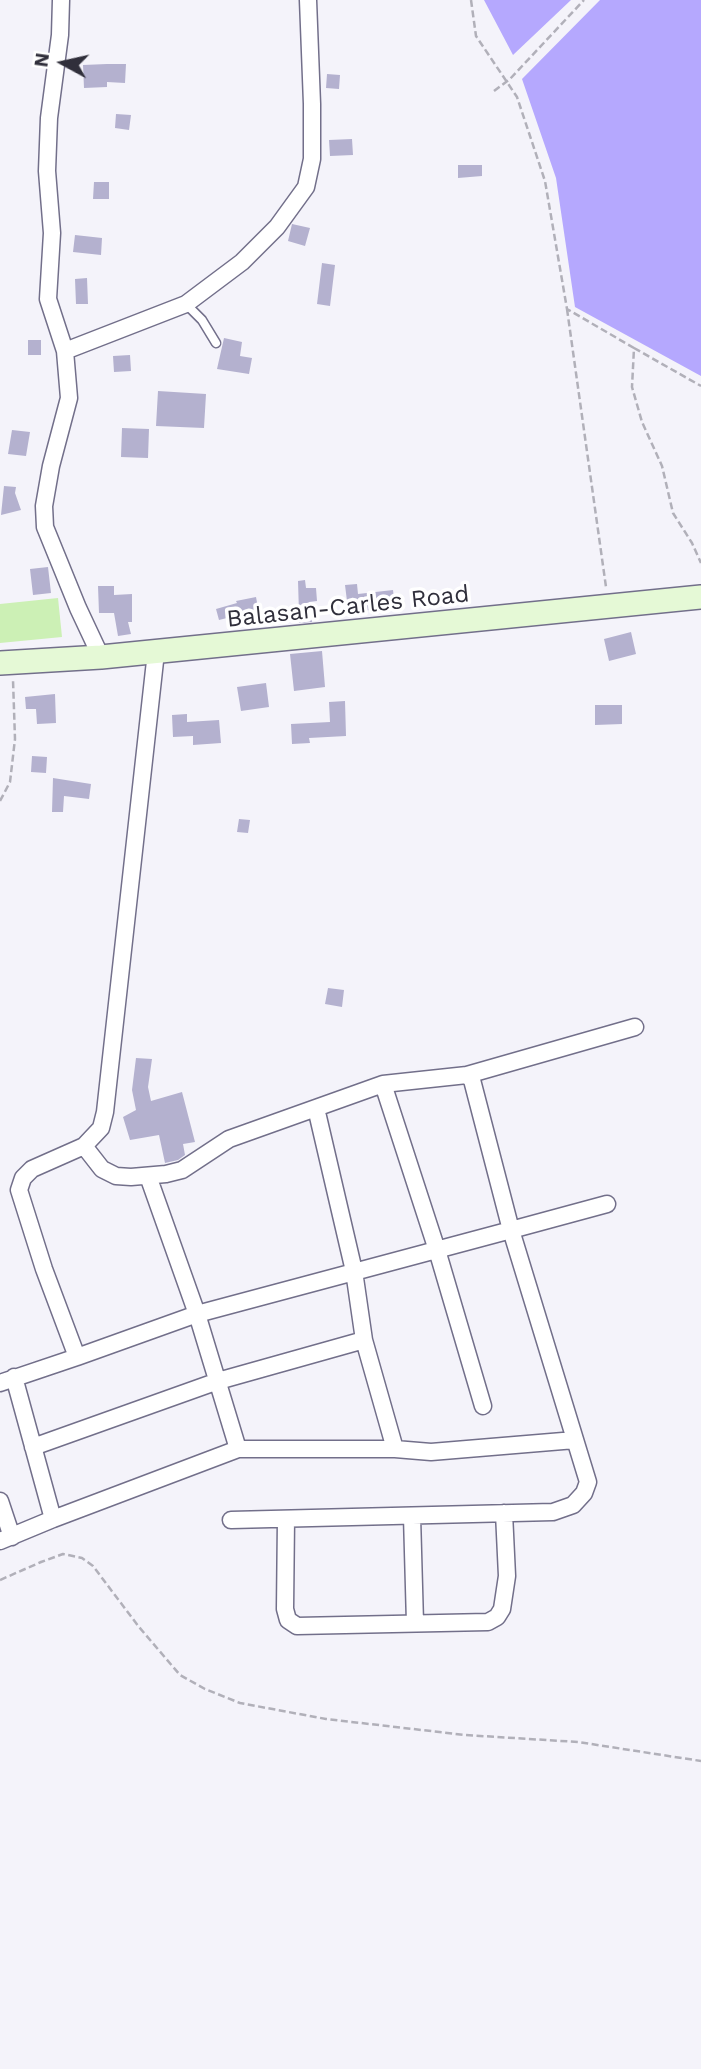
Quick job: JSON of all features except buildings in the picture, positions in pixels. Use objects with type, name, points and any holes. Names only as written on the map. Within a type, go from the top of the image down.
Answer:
[{"type":"main road","name":"Balasan-Carles Road","points":[[6,663],[156,652],[701,597]]},
{"type":"street","points":[[61,0],[60,36],[49,118],[47,171],[52,233],[48,299],[65,351],[69,398],[51,466],[44,506],[45,527],[101,657]]},
{"type":"street","points":[[65,351],[186,304],[242,262],[277,227],[306,187],[312,159],[309,0]]},
{"type":"street","points":[[77,1357],[44,1269],[19,1190],[23,1178],[32,1169],[84,1146],[101,1128],[105,1112],[156,652]]},
{"type":"street","points":[[84,1146],[102,1168],[116,1176],[182,1170],[229,1139],[383,1084],[467,1075],[635,1027]]},
{"type":"street","points":[[231,1520],[553,1512],[573,1505],[584,1493],[588,1482],[511,1230],[472,1080],[467,1075]]},
{"type":"street","points":[[383,1084],[437,1250],[483,1406]]},
{"type":"street","points":[[316,1108],[354,1271],[364,1340],[395,1449]]},
{"type":"street","points":[[148,1175],[197,1314],[238,1448]]},
{"type":"street","points":[[53,1519],[33,1447],[7,1380],[197,1314],[607,1205]]},
{"type":"street","points":[[33,1447],[218,1381],[364,1340]]},
{"type":"street","points":[[0,1502],[6,1539],[238,1448],[395,1449],[431,1452],[575,1440]]},
{"type":"street","points":[[286,1519],[285,1609],[288,1620],[297,1626],[488,1622],[497,1617],[502,1609],[507,1576],[505,1513]]},
{"type":"street","points":[[412,1516],[415,1623]]},
{"type":"lane","points":[[186,304],[202,320],[216,343]]},
{"type":"path","points":[[471,0],[475,36],[517,97],[545,181],[567,309],[609,607]]},
{"type":"path","points":[[494,91],[507,81],[584,0]]},
{"type":"path","points":[[567,309],[701,386]]},
{"type":"path","points":[[634,348],[632,387],[642,422],[662,466],[673,513],[701,563]]},
{"type":"path","points":[[0,801],[10,782],[15,739],[6,663]]},
{"type":"path","points":[[0,1580],[64,1554],[82,1558],[93,1566],[139,1627],[180,1675],[205,1689],[240,1703],[326,1719],[465,1735],[578,1742],[701,1761]]},
{"type":"green space","points":[[58,598],[62,637],[0,643],[0,604]]},
{"type":"shaded area","points":[[484,0],[571,0],[513,55]]},
{"type":"shaded area","points":[[600,0],[701,0],[701,376],[575,307],[556,178],[522,79]]}]
